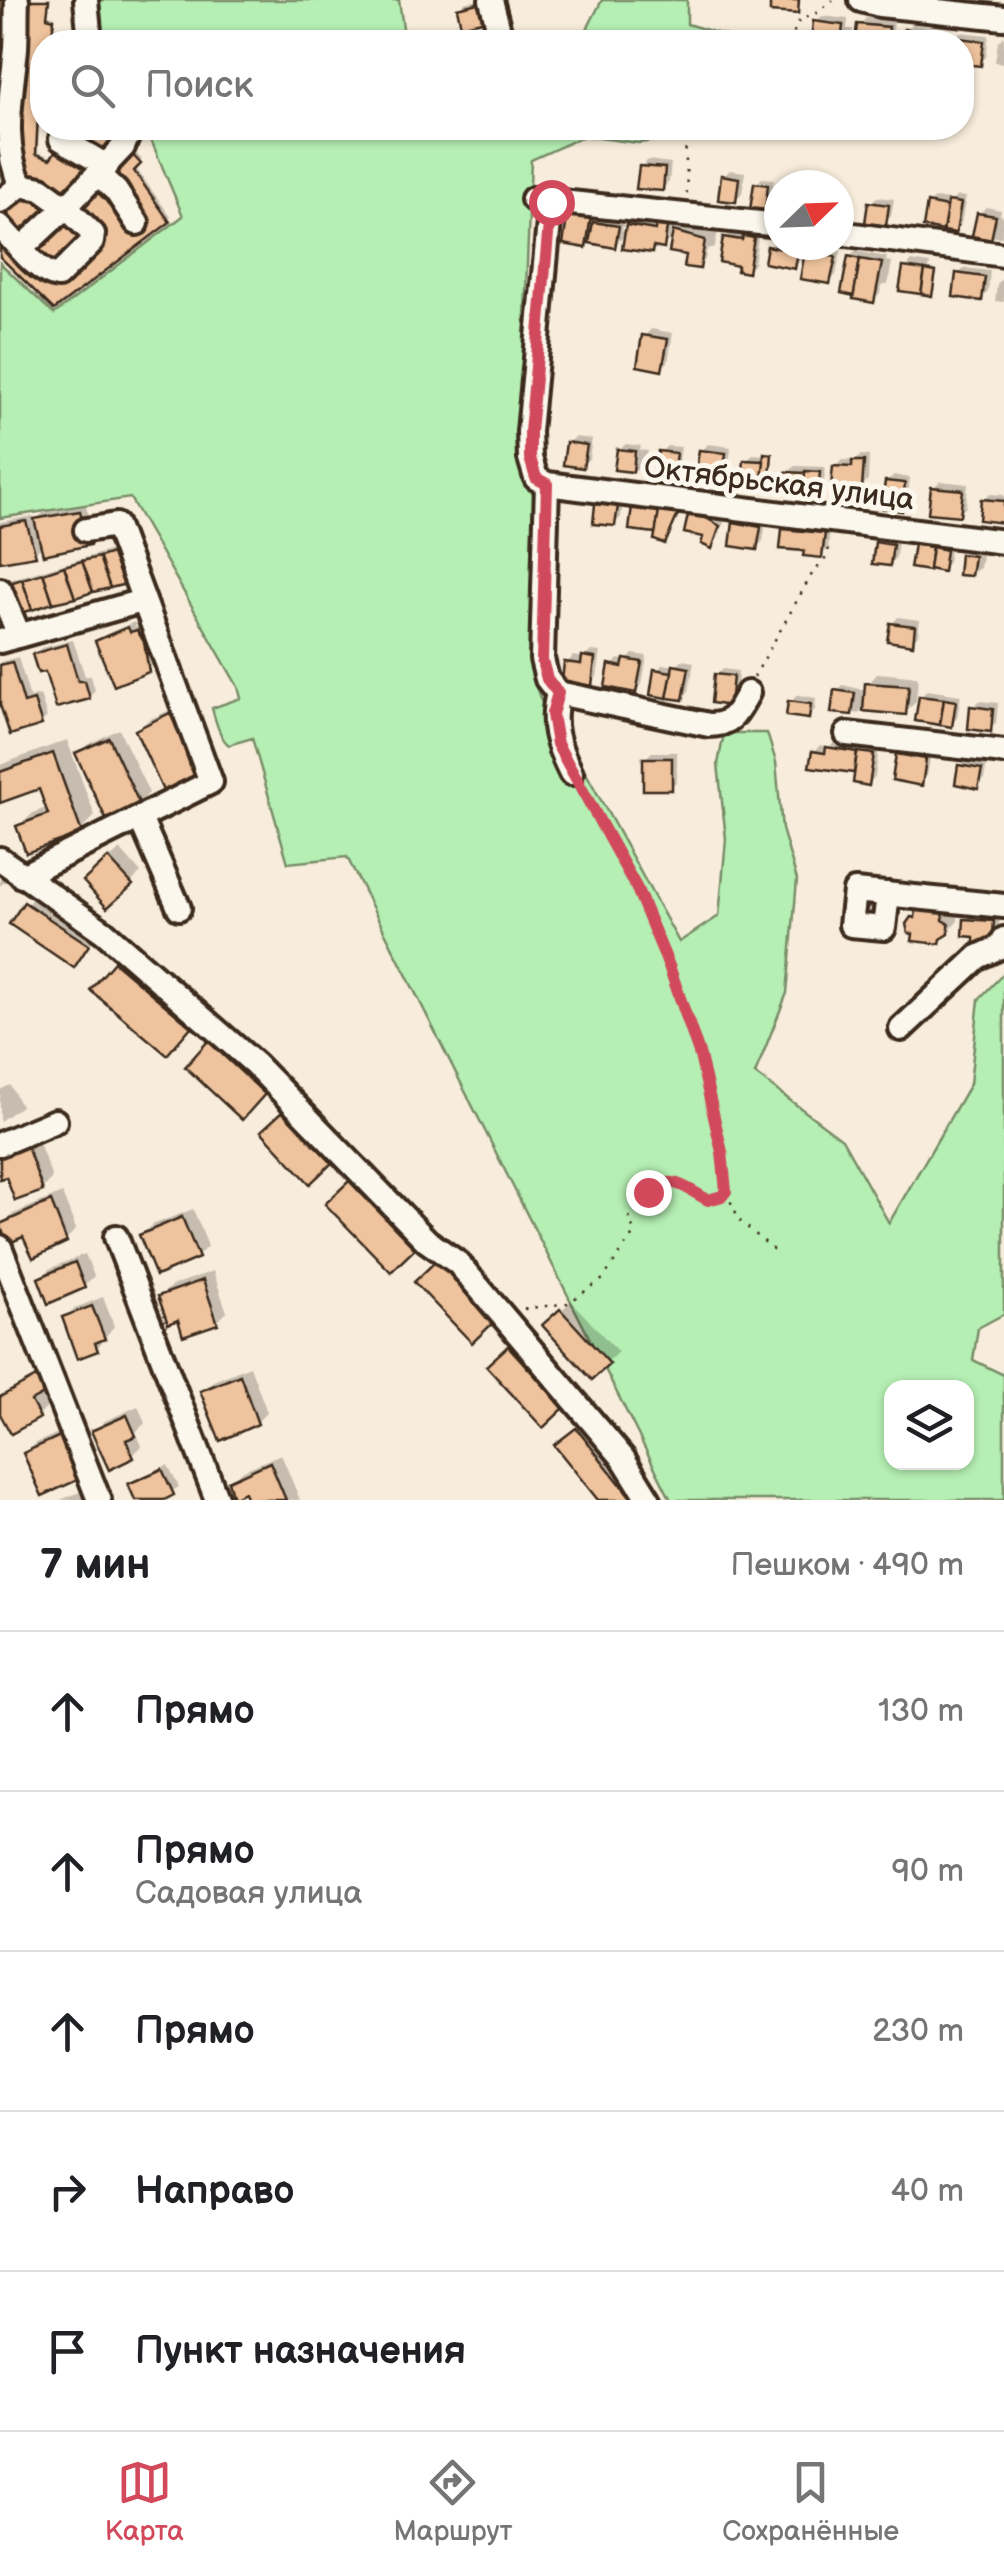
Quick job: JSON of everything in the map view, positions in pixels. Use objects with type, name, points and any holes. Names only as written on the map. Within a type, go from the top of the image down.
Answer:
[{"type":"street","points":[[16,0],[16,47],[3,134],[12,171],[22,186]]},
{"type":"street","points":[[86,0],[89,30]]},
{"type":"street","points":[[492,0],[499,30]]},
{"type":"street","points":[[861,0],[1004,18]]},
{"type":"street","points":[[62,140],[103,171],[137,223]]},
{"type":"street","points":[[22,248],[103,171],[126,140]]},
{"type":"street","points":[[0,202],[22,186],[41,189],[66,207],[92,234],[92,242],[58,276],[48,274],[0,226]]},
{"type":"street","points":[[748,693],[733,719],[723,725],[710,725],[558,693],[547,679],[542,660],[547,484],[536,478],[530,458],[530,432],[542,200],[764,224]]},
{"type":"street","points":[[854,235],[1004,255]]},
{"type":"street","name":"Октябрьская улица","points":[[547,484],[1004,542]]},
{"type":"street","points":[[22,876],[211,782],[116,525],[86,530]]},
{"type":"street","points":[[0,590],[9,638],[142,601]]},
{"type":"street","points":[[558,693],[552,714],[557,744],[571,773]]},
{"type":"street","points":[[846,734],[1004,752]]},
{"type":"street","points":[[140,818],[179,908]]},
{"type":"street","points":[[0,859],[104,932],[255,1064],[427,1240],[458,1263],[624,1458],[650,1500]]},
{"type":"street","points":[[888,894],[1004,906]]},
{"type":"street","points":[[901,1029],[978,957],[1002,946],[1004,938]]},
{"type":"street","points":[[0,1144],[54,1121]]},
{"type":"street","points":[[116,1237],[217,1500]]},
{"type":"street","points":[[0,1246],[99,1500]]},
{"type":"path","points":[[795,30],[800,19],[814,16],[833,0]]},
{"type":"path","points":[[686,140],[688,214]]},
{"type":"path","points":[[748,693],[755,672],[802,590],[827,557],[834,522]]},
{"type":"path","points":[[571,773],[637,889],[669,966],[700,1056],[722,1152],[726,1191],[740,1221],[775,1251]]},
{"type":"path","points":[[522,1310],[568,1303],[602,1278],[634,1233],[630,1215],[661,1182],[670,1180],[708,1200],[726,1191]]},
{"type":"green space","points":[[95,0],[399,0],[403,30],[96,30]]},
{"type":"green space","points":[[602,0],[687,0],[687,24],[707,30],[587,30]]},
{"type":"green space","points":[[151,140],[575,140],[531,160],[524,342],[525,473],[540,508],[533,680],[550,723],[581,764],[679,942],[719,916],[726,839],[718,764],[724,733],[767,733],[776,762],[782,829],[797,880],[787,993],[755,1074],[842,1139],[889,1223],[970,1084],[979,999],[1004,973],[1004,1314],[978,1328],[973,1360],[1004,1375],[1004,1500],[671,1500],[347,857],[288,863],[252,738],[229,745],[220,734],[212,708],[241,698],[238,687],[130,498],[0,518],[0,263],[54,314],[183,216]]},
{"type":"green space","points":[[615,140],[664,140],[638,143]]},
{"type":"building","points":[[0,0],[9,0],[0,114]]},
{"type":"building","points":[[23,0],[49,0],[47,17],[54,19],[53,30],[30,30],[30,140],[37,140],[36,154],[50,159],[60,145],[95,166],[69,197],[23,172],[15,162]]},
{"type":"building","points":[[770,0],[799,0],[798,14],[770,12]]},
{"type":"building","points":[[482,2],[486,20],[461,26],[457,8]]},
{"type":"building","points":[[813,21],[843,25],[842,30],[812,30]]},
{"type":"building","points":[[857,24],[889,27],[889,30],[856,30]]},
{"type":"building","points":[[974,40],[984,41],[981,66],[974,65]]},
{"type":"building","points":[[78,140],[110,140],[105,155]]},
{"type":"building","points":[[130,152],[141,164],[134,171],[170,222],[54,310],[0,257],[0,233],[47,279],[99,244],[75,204],[99,185],[134,228],[149,220],[136,198],[110,169]]},
{"type":"building","points":[[639,166],[665,168],[663,191],[636,189]]},
{"type":"building","points":[[721,175],[739,178],[736,202],[718,200]]},
{"type":"building","points":[[754,183],[764,184],[764,212],[750,210]]},
{"type":"building","points":[[25,191],[39,195],[51,210],[21,234],[1,211]]},
{"type":"building","points":[[948,201],[961,203],[956,233],[943,231]]},
{"type":"building","points":[[868,202],[889,205],[886,226],[865,223]]},
{"type":"building","points":[[927,203],[947,207],[943,231],[923,227]]},
{"type":"building","points":[[68,212],[88,233],[53,268],[33,247]]},
{"type":"building","points":[[568,212],[591,216],[586,248],[563,244]]},
{"type":"building","points":[[977,213],[996,216],[991,240],[972,236]]},
{"type":"building","points":[[593,222],[619,226],[615,248],[589,243]]},
{"type":"building","points":[[626,225],[655,230],[656,225],[667,227],[664,249],[653,247],[652,253],[622,249]]},
{"type":"building","points":[[673,231],[705,240],[700,269],[684,267],[686,255],[669,252]]},
{"type":"building","points":[[743,236],[754,238],[748,273],[719,262],[723,237],[742,240]]},
{"type":"building","points":[[860,259],[854,296],[841,293],[847,260]]},
{"type":"building","points":[[860,259],[882,263],[874,303],[853,299]]},
{"type":"building","points":[[765,260],[797,260],[795,269],[764,263]]},
{"type":"building","points":[[803,260],[835,260],[830,284],[800,279]]},
{"type":"building","points":[[903,267],[925,270],[921,294],[899,291]]},
{"type":"building","points":[[925,270],[936,272],[932,296],[921,294]]},
{"type":"building","points":[[956,273],[985,277],[982,301],[953,297]]},
{"type":"building","points":[[642,335],[668,339],[662,371],[637,366]]},
{"type":"building","points":[[566,442],[587,445],[583,468],[563,465]]},
{"type":"building","points":[[617,449],[635,451],[633,472],[614,470]]},
{"type":"building","points":[[699,450],[726,453],[722,484],[695,480]]},
{"type":"building","points":[[658,451],[676,453],[673,477],[655,474]]},
{"type":"building","points":[[764,453],[772,454],[769,489],[761,488]]},
{"type":"building","points":[[744,460],[764,461],[761,488],[742,486]]},
{"type":"building","points":[[852,461],[864,461],[862,489],[831,487],[833,466],[852,467]]},
{"type":"building","points":[[805,471],[820,472],[818,495],[803,493]]},
{"type":"building","points":[[786,472],[805,473],[803,493],[784,492]]},
{"type":"building","points":[[885,481],[905,483],[902,511],[881,508]]},
{"type":"building","points":[[931,487],[963,490],[960,516],[928,513]]},
{"type":"building","points":[[981,499],[1004,501],[1004,523],[979,520]]},
{"type":"building","points":[[595,504],[618,506],[615,526],[593,524]]},
{"type":"building","points":[[632,506],[659,509],[656,533],[629,530]]},
{"type":"building","points":[[660,506],[679,512],[665,544],[654,540]]},
{"type":"building","points":[[80,511],[90,545],[43,555],[34,519]]},
{"type":"building","points":[[688,515],[706,518],[720,526],[712,549],[701,544],[703,537],[684,533]]},
{"type":"building","points":[[26,521],[36,556],[0,562],[0,526]]},
{"type":"building","points":[[733,522],[761,527],[757,550],[730,546]]},
{"type":"building","points":[[782,529],[825,533],[822,558],[803,556],[804,551],[780,549]]},
{"type":"building","points":[[875,542],[893,545],[890,566],[872,564]]},
{"type":"building","points":[[914,544],[932,547],[929,571],[910,568]]},
{"type":"building","points":[[932,547],[946,550],[943,572],[929,569]]},
{"type":"building","points":[[119,551],[130,583],[110,588],[99,557]]},
{"type":"building","points":[[960,554],[974,556],[971,576],[958,575]]},
{"type":"building","points":[[99,557],[110,588],[93,592],[82,561]]},
{"type":"building","points":[[82,561],[93,592],[75,598],[64,566]]},
{"type":"building","points":[[64,566],[75,598],[53,603],[43,573]]},
{"type":"building","points":[[43,573],[53,603],[32,610],[22,579]]},
{"type":"building","points":[[22,579],[32,610],[12,615],[0,586]]},
{"type":"building","points":[[890,623],[915,626],[913,645],[887,641]]},
{"type":"building","points":[[128,627],[130,632],[137,630],[144,642],[149,672],[114,686],[95,641]]},
{"type":"building","points":[[67,644],[78,681],[85,681],[90,699],[56,708],[45,672],[38,673],[32,654]]},
{"type":"building","points":[[582,656],[595,658],[592,686],[562,682],[564,662],[581,664]]},
{"type":"building","points":[[624,659],[642,662],[636,693],[605,687],[609,664],[622,667]]},
{"type":"building","points":[[12,662],[24,703],[34,700],[42,725],[10,735],[0,705],[0,665]]},
{"type":"building","points":[[673,665],[689,668],[683,700],[667,698]]},
{"type":"building","points":[[654,669],[672,672],[667,698],[650,695]]},
{"type":"building","points":[[714,674],[733,676],[730,706],[711,703]]},
{"type":"building","points":[[865,683],[909,686],[906,715],[863,711]]},
{"type":"building","points":[[834,690],[855,693],[852,715],[831,713]]},
{"type":"building","points":[[919,696],[944,699],[940,725],[915,721]]},
{"type":"building","points":[[944,699],[956,701],[952,727],[940,725]]},
{"type":"building","points":[[788,701],[811,704],[809,719],[786,716]]},
{"type":"building","points":[[970,706],[993,709],[991,732],[968,729]]},
{"type":"building","points":[[170,713],[200,779],[165,795],[135,730]]},
{"type":"building","points":[[109,738],[140,805],[107,821],[75,753]]},
{"type":"building","points":[[826,747],[857,752],[854,773],[809,767],[812,751],[825,753]]},
{"type":"building","points":[[857,752],[874,754],[869,786],[853,783]]},
{"type":"building","points":[[53,753],[82,833],[26,853],[16,826],[48,814],[39,789],[0,803],[0,772]]},
{"type":"building","points":[[896,754],[926,759],[922,786],[892,780]]},
{"type":"building","points":[[643,758],[672,758],[672,790],[643,790]]},
{"type":"building","points":[[958,765],[982,769],[978,789],[955,784]]},
{"type":"building","points":[[108,858],[133,885],[107,908],[83,881]]},
{"type":"building","points":[[24,902],[89,945],[74,968],[9,924]]},
{"type":"building","points":[[916,907],[944,910],[943,920],[949,924],[949,934],[940,944],[912,941],[913,934],[908,933],[906,924],[911,917],[915,918]]},
{"type":"building","points":[[964,919],[994,921],[992,945],[980,949],[974,944],[974,937],[963,936]]},
{"type":"building","points":[[114,962],[191,1027],[167,1055],[90,990]]},
{"type":"building","points":[[208,1041],[265,1094],[242,1120],[185,1067]]},
{"type":"building","points":[[283,1111],[332,1163],[310,1184],[261,1131]]},
{"type":"building","points":[[27,1146],[43,1191],[15,1201],[6,1177],[0,1179],[0,1155]]},
{"type":"building","points":[[349,1181],[415,1249],[391,1272],[325,1204]]},
{"type":"building","points":[[51,1201],[67,1242],[33,1258],[23,1237],[7,1244],[0,1224]]},
{"type":"building","points":[[182,1217],[199,1258],[156,1276],[139,1235]]},
{"type":"building","points":[[437,1260],[495,1321],[472,1343],[414,1282]]},
{"type":"building","points":[[75,1262],[85,1288],[48,1304],[38,1278]]},
{"type":"building","points":[[203,1280],[218,1324],[183,1336],[178,1320],[168,1324],[158,1296]]},
{"type":"building","points":[[92,1306],[105,1339],[95,1343],[98,1351],[77,1359],[62,1317]]},
{"type":"building","points":[[560,1309],[610,1364],[592,1380],[542,1325]]},
{"type":"building","points":[[508,1346],[564,1408],[543,1428],[486,1366]]},
{"type":"building","points":[[240,1375],[258,1424],[220,1441],[200,1391]]},
{"type":"building","points":[[38,1376],[47,1392],[31,1401],[40,1418],[11,1434],[0,1414],[0,1397]]},
{"type":"building","points":[[127,1415],[136,1436],[126,1440],[134,1458],[109,1470],[91,1431]]},
{"type":"building","points":[[576,1428],[633,1500],[598,1500],[554,1445]]},
{"type":"building","points":[[60,1436],[80,1479],[42,1496],[23,1453]]},
{"type":"building","points":[[270,1462],[286,1500],[247,1500],[244,1492],[233,1498],[228,1481]]},
{"type":"building","points":[[162,1469],[174,1495],[164,1500],[135,1500],[128,1484]]},
{"type":"route","points":[[551,202],[530,432],[530,458],[536,478],[547,484],[542,660],[547,679],[558,693],[552,714],[557,744],[637,889],[669,966],[700,1056],[722,1152],[726,1191],[708,1200],[670,1180],[648,1192]]}]
